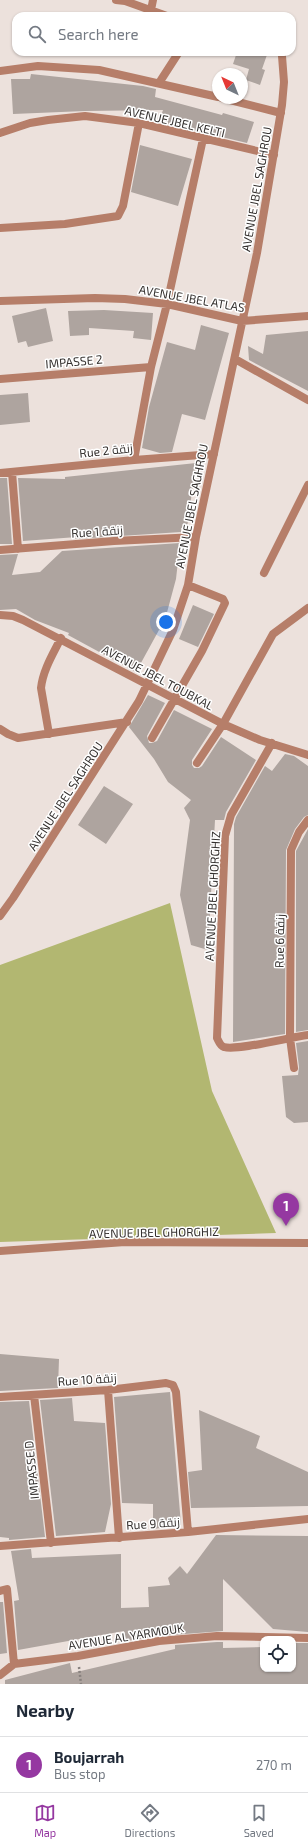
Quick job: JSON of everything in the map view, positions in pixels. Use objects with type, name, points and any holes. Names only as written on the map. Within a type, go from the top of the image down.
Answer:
[{"type":"street","points":[[116,0],[125,1],[156,12]]},
{"type":"street","points":[[150,10],[153,0]]},
{"type":"street","points":[[159,83],[176,56]]},
{"type":"street","name":"AVENUE JBEL SAGHROU","points":[[0,916],[127,722],[173,630],[188,585],[196,537],[236,359],[242,321],[257,253],[281,113],[284,88],[282,56]]},
{"type":"street","points":[[0,71],[38,66],[99,70],[212,96]]},
{"type":"street","points":[[246,104],[281,113]]},
{"type":"street","name":"AVENUE JBEL KELTI","points":[[0,133],[30,123],[69,116],[85,116],[139,123],[274,155]]},
{"type":"street","points":[[0,228],[65,224],[118,216],[123,206],[139,123]]},
{"type":"street","points":[[134,460],[151,367],[167,304],[203,139]]},
{"type":"street","name":"AVENUE JBEL ATLAS","points":[[0,301],[95,298],[167,304],[242,321],[308,316]]},
{"type":"street","points":[[236,359],[308,400]]},
{"type":"street","name":"IMPASSE 2","points":[[0,379],[151,367]]},
{"type":"street","name":"Rue 2 زنقة","points":[[0,473],[214,454]]},
{"type":"street","points":[[12,472],[18,549]]},
{"type":"street","points":[[264,573],[308,485]]},
{"type":"street","name":"Rue 1 زنقة","points":[[0,550],[114,541],[196,537]]},
{"type":"street","points":[[152,738],[202,650],[225,603],[223,599],[188,585]]},
{"type":"street","points":[[197,763],[223,724],[273,634],[307,610]]},
{"type":"street","name":"AVENUE JBEL TOUBKAL","points":[[0,615],[13,616],[61,638],[146,685],[223,724],[248,735],[308,755]]},
{"type":"street","points":[[49,734],[41,682],[61,638]]},
{"type":"street","points":[[0,729],[18,738],[127,722]]},
{"type":"street","name":"AVENUE JBEL GHORGHIZ","points":[[272,743],[231,815],[225,836],[217,1038],[223,1047],[236,1048],[290,1038]]},
{"type":"street","name":"Rue 6 زنقة","points":[[294,1068],[290,1038],[291,850],[299,832],[308,820]]},
{"type":"street","points":[[290,1038],[308,1035]]},
{"type":"street","name":"AVENUE JBEL GHORGHIZ","points":[[0,1252],[125,1242],[308,1243]]},
{"type":"street","name":"Rue 10 زنقة","points":[[0,1397],[108,1390],[166,1383],[171,1384],[176,1392],[183,1454],[188,1532]]},
{"type":"street","points":[[108,1390],[119,1538]]},
{"type":"street","name":"IMPASSE D","points":[[34,1395],[51,1543]]},
{"type":"street","name":"Rue 9 زنقة","points":[[0,1546],[188,1532],[308,1519]]},
{"type":"street","points":[[2,1684],[1,1675],[14,1664],[3,1590]]},
{"type":"street","name":"AVENUE AL YARMOUK","points":[[14,1664],[78,1656],[159,1641],[188,1638],[217,1636],[308,1638]]},
{"type":"path","points":[[78,1656],[81,1684]]},
{"type":"green space","points":[[170,903],[212,1091],[276,1233],[0,1242],[0,965]]},
{"type":"building","points":[[236,56],[267,56],[262,69],[265,70],[260,85],[248,81],[249,69],[233,64]]},
{"type":"building","points":[[31,74],[143,86],[156,89],[155,97],[254,122],[247,143],[159,122],[163,110],[13,114],[11,79],[30,79]]},
{"type":"building","points":[[140,145],[192,159],[178,206],[131,192]]},
{"type":"building","points":[[46,308],[53,341],[28,347],[26,341],[18,343],[12,316]]},
{"type":"building","points":[[104,310],[153,313],[151,340],[133,338],[134,331],[89,328],[89,335],[70,336],[68,311]]},
{"type":"building","points":[[201,325],[229,333],[205,420],[182,414],[172,452],[160,453],[142,448],[149,407],[167,342],[195,350]]},
{"type":"building","points":[[308,331],[308,391],[249,360],[248,346],[263,354],[266,335]]},
{"type":"building","points":[[28,393],[30,422],[0,425],[0,395]]},
{"type":"building","points":[[196,463],[187,528],[181,528],[181,532],[23,541],[18,478],[65,479],[65,477]]},
{"type":"building","points":[[0,478],[7,478],[12,544],[0,544]]},
{"type":"building","points":[[180,543],[176,579],[162,631],[159,630],[136,672],[68,635],[69,633],[35,620],[16,609],[0,610],[0,555],[18,554],[12,575],[40,572],[62,551]]},
{"type":"building","points":[[193,605],[214,614],[198,647],[179,639]]},
{"type":"building","points":[[148,695],[165,703],[147,736],[149,743],[157,741],[174,710],[212,729],[192,760],[192,765],[194,768],[199,768],[202,766],[221,737],[256,760],[226,812],[224,820],[215,820],[208,950],[191,945],[180,895],[190,820],[184,808],[191,800],[168,782],[154,759],[129,727]]},
{"type":"building","points":[[285,754],[294,756],[308,766],[308,815],[304,817],[295,829],[286,850],[285,1034],[233,1042],[234,824],[236,817],[265,766],[272,771]]},
{"type":"building","points":[[104,786],[133,804],[106,844],[78,825]]},
{"type":"building","points":[[308,829],[308,1030],[296,1032],[296,851]]},
{"type":"building","points":[[308,1041],[308,1122],[294,1123],[286,1117],[282,1076],[298,1075],[299,1067],[296,1043]]},
{"type":"building","points":[[0,1354],[59,1359],[58,1388],[0,1391]]},
{"type":"building","points":[[170,1392],[181,1525],[153,1529],[153,1504],[122,1503],[114,1397]]},
{"type":"building","points":[[72,1398],[74,1421],[105,1423],[111,1504],[105,1532],[56,1536],[40,1400]]},
{"type":"building","points":[[29,1401],[45,1537],[9,1540],[9,1538],[0,1537],[0,1402]]},
{"type":"building","points":[[199,1410],[260,1436],[256,1448],[308,1472],[308,1506],[191,1508],[188,1472],[202,1470]]},
{"type":"building","points":[[216,1535],[308,1536],[308,1632],[273,1629],[223,1579],[223,1631],[159,1636],[126,1641],[124,1631],[18,1650],[14,1601],[19,1600],[11,1551],[31,1549],[32,1558],[121,1554],[121,1608],[149,1607],[148,1587],[170,1585],[168,1578],[180,1566],[187,1574]]},
{"type":"building","points":[[0,1602],[3,1602],[7,1653],[0,1654]]},
{"type":"building","points":[[223,1642],[223,1648],[260,1647],[260,1672],[296,1672],[296,1643],[308,1643],[308,1684],[5,1684],[5,1680],[70,1663],[72,1673],[175,1649],[175,1645]]},
{"type":"place","name":"Boujarrah","points":[[286,1226]]}]
